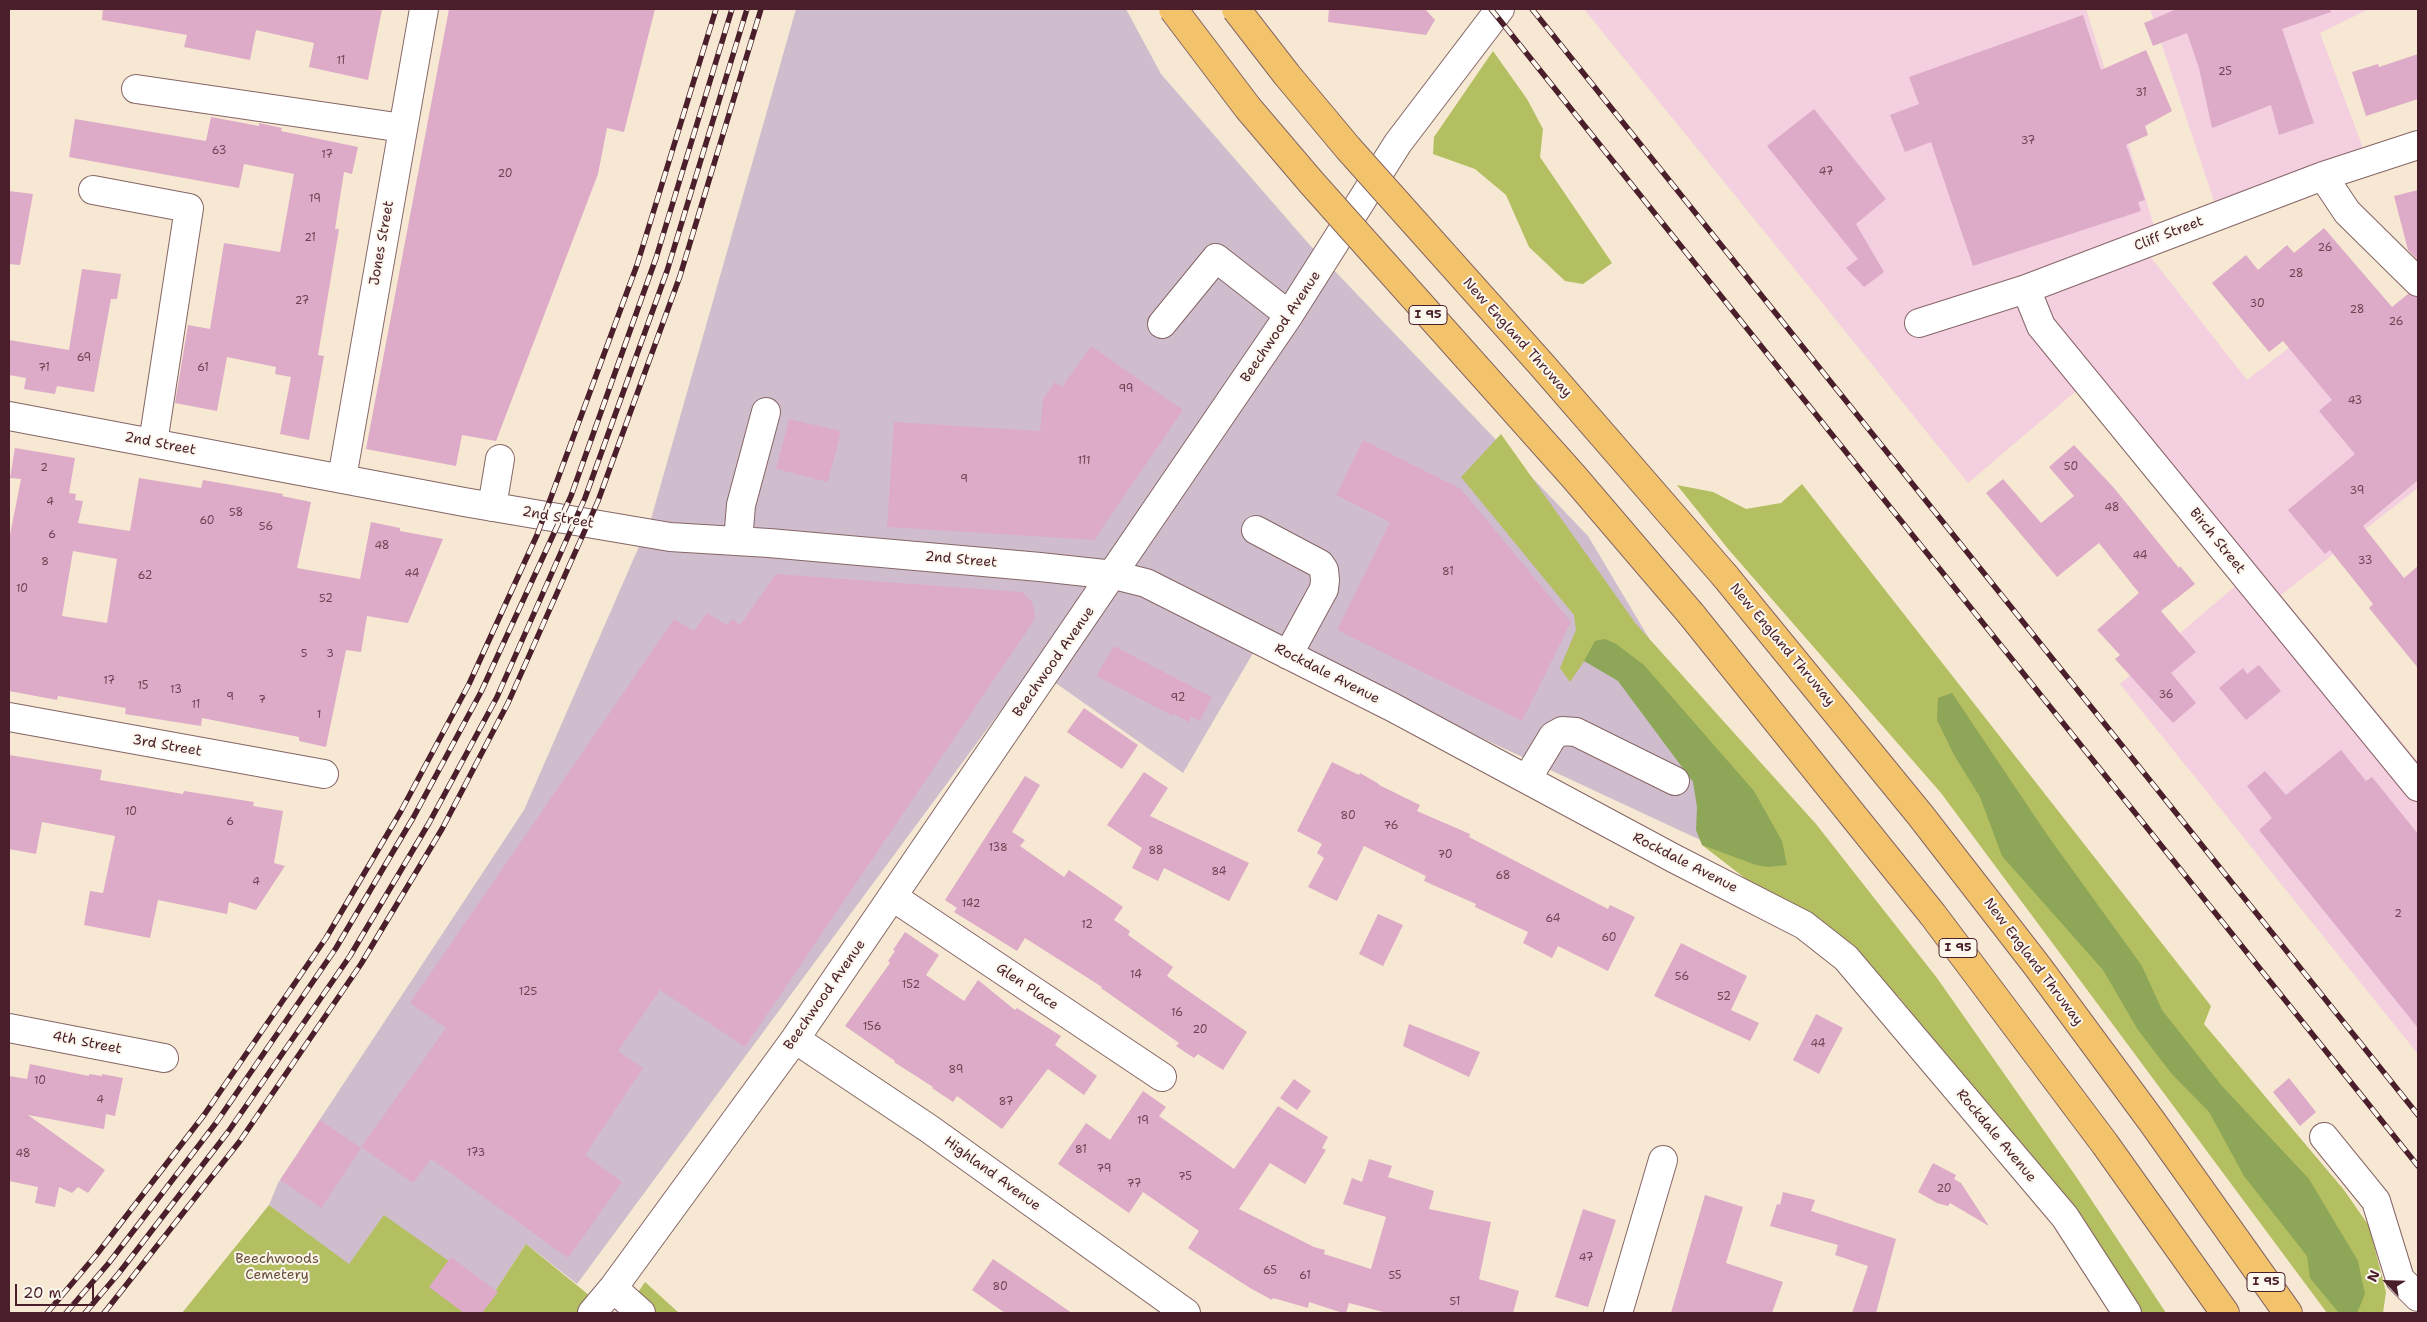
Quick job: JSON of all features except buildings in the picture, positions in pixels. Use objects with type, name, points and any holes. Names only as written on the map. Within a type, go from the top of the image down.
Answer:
[{"type":"highway","name":"I 95","points":[[1173,9],[1242,100],[1311,182],[1574,477],[1691,614],[1934,915],[2100,1137],[2218,1303]]},
{"type":"highway","name":"New England Thruway","points":[[1236,9],[1287,75],[1354,155],[1547,371],[1725,576],[1854,732],[1979,891],[2096,1045],[2288,1313]]},
{"type":"street","name":"Jones Street","points":[[342,478],[424,9]]},
{"type":"street","name":"Beechwood Avenue","points":[[601,1303],[795,1040],[1114,575],[1322,267],[1398,143],[1500,9]]},
{"type":"street","points":[[136,88],[403,128]]},
{"type":"street","name":"Cliff Street","points":[[1919,323],[2026,288],[2323,176],[2418,144]]},
{"type":"street","points":[[2323,176],[2347,212],[2418,282]]},
{"type":"street","points":[[93,190],[189,208],[153,443]]},
{"type":"street","points":[[1162,324],[1216,258],[1289,315]]},
{"type":"street","name":"Birch Street","points":[[2026,288],[2041,326],[2418,787]]},
{"type":"street","points":[[738,541],[741,505],[766,412]]},
{"type":"street","name":"2nd Street","points":[[9,416],[492,507],[670,537],[738,541],[1114,575]]},
{"type":"street","points":[[492,507],[500,459]]},
{"type":"street","points":[[1256,530],[1320,564],[1324,570],[1326,580],[1324,589],[1288,654]]},
{"type":"street","name":"Rockdale Avenue","points":[[1114,575],[1146,583],[1288,654],[1804,925],[1846,958],[2065,1217],[2127,1313]]},
{"type":"street","name":"3rd Street","points":[[9,718],[324,774]]},
{"type":"street","points":[[1526,779],[1553,736],[1562,732],[1576,732],[1675,781]]},
{"type":"street","name":"Glen Place","points":[[892,896],[1162,1078]]},
{"type":"street","name":"4th Street","points":[[9,1028],[164,1058]]},
{"type":"street","name":"Highland Avenue","points":[[795,1040],[928,1128],[1186,1313]]},
{"type":"street","points":[[2324,1137],[2376,1202],[2400,1279],[2418,1297]]},
{"type":"street","points":[[1618,1313],[1663,1160]]},
{"type":"street","points":[[601,1303],[641,1313]]},
{"type":"shaded area","points":[[796,9],[1126,9],[1161,74],[1308,243],[1588,536],[1743,796],[1711,845],[1263,636],[1183,773],[1033,667],[577,1284],[526,1244],[494,1293],[349,1265],[269,1205],[278,1183],[524,810],[651,519]]},
{"type":"shaded area","points":[[1584,9],[2086,9],[2155,229],[2134,236],[2247,380],[2316,327],[2418,463],[2418,488],[2281,595],[2418,762],[2418,1054],[2120,684],[2245,578],[2089,380],[1968,483]]},
{"type":"shaded area","points":[[2150,9],[2369,9],[2320,33],[2366,156],[2216,207]]},
{"type":"green space","points":[[1493,51],[1527,99],[1543,129],[1540,157],[1612,263],[1583,284],[1565,281],[1529,247],[1506,195],[1475,169],[1433,154],[1434,137]]},
{"type":"green space","points":[[1501,434],[1636,624],[1816,824],[1937,978],[2075,1175],[2166,1313],[2132,1313],[2024,1159],[1899,997],[1702,845],[1733,797],[1636,678],[1587,657],[1570,682],[1560,668],[1576,630],[1574,615],[1461,477]]},
{"type":"green space","points":[[1802,484],[2211,1006],[2204,1024],[2344,1190],[2369,1226],[2386,1292],[2383,1313],[2327,1313],[1941,793],[1729,550],[1677,485],[1713,492],[1746,509],[1781,503]]},
{"type":"green space","points":[[1605,639],[1616,644],[1644,665],[1754,791],[1782,841],[1787,865],[1768,867],[1756,865],[1702,845],[1696,830],[1697,807],[1693,782],[1618,681],[1584,661],[1595,641]]},
{"type":"green space","points":[[1952,693],[2048,836],[2142,966],[2162,1010],[2222,1086],[2309,1179],[2358,1261],[2365,1294],[2357,1313],[2339,1313],[2310,1278],[2307,1256],[2244,1176],[2209,1112],[2171,1073],[2138,1030],[2103,970],[2002,856],[1980,797],[1954,755],[1937,720],[1938,698]]},
{"type":"green space","name":"Beechwoods Cemetery","points":[[269,1205],[349,1264],[384,1215],[494,1293],[526,1244],[611,1313],[182,1313]]},
{"type":"green space","points":[[645,1282],[679,1313],[624,1313]]},
{"type":"railway","points":[[47,1313],[97,1254],[204,1115],[326,938],[401,811],[469,684],[537,535],[637,265],[716,9]]},
{"type":"railway","points":[[66,1313],[108,1264],[216,1123],[336,948],[413,818],[481,692],[571,496],[656,258],[732,9]]},
{"type":"railway","points":[[85,1313],[119,1273],[228,1132],[350,956],[429,823],[497,697],[585,498],[667,271],[747,9]]},
{"type":"railway","points":[[104,1313],[240,1141],[361,964],[442,829],[508,703],[598,501],[680,276],[761,9]]},
{"type":"railway","points":[[1491,9],[2418,1166]]},
{"type":"railway","points":[[1532,9],[2418,1115]]}]
